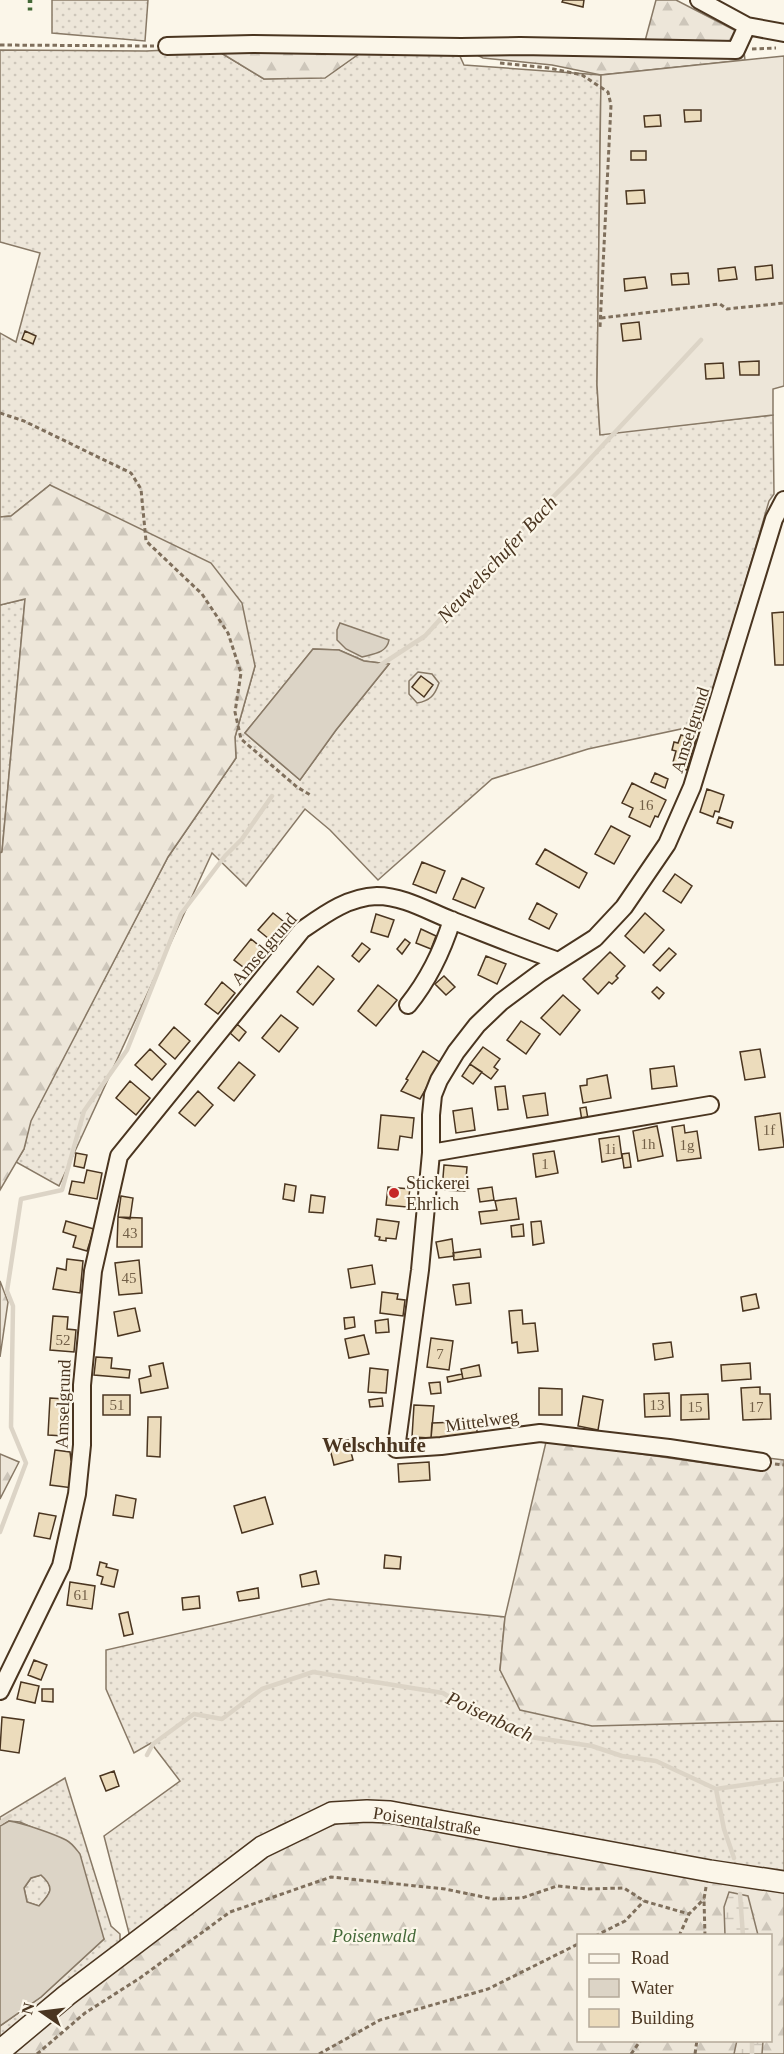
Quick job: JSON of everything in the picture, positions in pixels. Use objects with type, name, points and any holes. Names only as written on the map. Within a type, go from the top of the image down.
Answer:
[{"type":"main road","name":"Poisentalstraße","points":[[0,2051],[67,1995],[262,1847],[332,1813],[390,1812],[710,1871],[784,1882]]},
{"type":"street","points":[[699,0],[747,26],[784,33]]},
{"type":"street","points":[[167,46],[253,44],[736,50],[747,26]]},
{"type":"street","name":"Amselgrund","points":[[0,1691],[61,1566],[77,1494],[82,1445],[82,1385],[93,1271],[119,1156],[302,930],[330,910],[353,900],[377,896],[402,900],[559,961],[595,938],[624,908],[667,844],[692,788],[774,519],[784,500]]},
{"type":"street","points":[[408,1005],[435,965],[452,920]]},
{"type":"street","name":"Mittelweg","points":[[559,961],[519,987],[477,1025],[456,1052],[433,1095],[420,1270],[396,1449],[441,1446],[540,1433],[669,1448],[762,1462]]},
{"type":"street","points":[[430,1153],[710,1105]]},
{"type":"path","points":[[0,45],[167,46]]},
{"type":"path","points":[[736,50],[784,48]]},
{"type":"path","points":[[495,63],[549,68],[582,75],[608,92],[611,105],[600,327]]},
{"type":"path","points":[[601,318],[720,304],[727,309],[784,303]]},
{"type":"path","points":[[0,413],[24,421],[131,473],[141,489],[146,541],[202,594],[228,633],[241,673],[235,712],[241,740],[297,787],[312,796]]},
{"type":"path","points":[[37,2054],[85,2013],[140,1978],[230,1912],[331,1877],[445,1889],[493,1899],[522,1898],[557,1886],[587,1889],[624,1888],[644,1901],[689,1914]]},
{"type":"path","points":[[679,1934],[689,1914],[704,1899],[705,1934]]},
{"type":"path","points":[[597,1934],[625,1920],[644,1901]]},
{"type":"path","points":[[319,2054],[380,2020],[488,1989],[577,1945]]},
{"type":"green space","points":[[52,0],[148,0],[145,41],[52,33]]},
{"type":"green space","points":[[656,0],[676,0],[742,34],[745,60],[601,75],[552,65],[483,58],[471,52],[645,41]]},
{"type":"green space","points":[[213,48],[264,79],[325,77],[363,51],[458,52],[464,65],[601,75],[597,385],[600,434],[773,415],[774,494],[769,501],[704,724],[588,749],[492,779],[378,880],[330,830],[305,809],[246,886],[212,853],[59,1186],[16,1162],[24,1149],[30,1121],[168,857],[236,758],[235,737],[255,666],[50,485],[11,516],[0,517],[0,333],[16,342],[40,253],[0,242],[0,50],[146,51]],"holes":[[[313,649],[339,650],[364,661],[389,664],[336,730],[300,780],[245,733]]]},
{"type":"green space","points":[[213,48],[363,51],[325,78],[264,79]]},
{"type":"green space","points":[[784,56],[784,386],[773,389],[773,415],[600,435],[597,385],[601,75]]},
{"type":"green space","points":[[50,485],[211,563],[242,603],[255,666],[235,737],[236,758],[168,857],[31,1121],[24,1149],[0,1190],[0,853],[2,852],[25,599],[0,605],[0,517],[11,516]]},
{"type":"green space","points":[[25,599],[2,852],[0,853],[0,605]]},
{"type":"green space","points":[[418,672],[432,674],[439,683],[431,697],[417,703],[409,694],[409,681]]},
{"type":"green space","points":[[0,1281],[8,1302],[0,1357]]},
{"type":"green space","points":[[546,1442],[719,1465],[754,1467],[768,1458],[784,1460],[784,1721],[592,1726],[520,1710],[500,1670],[505,1617]]},
{"type":"green space","points":[[0,1454],[19,1462],[0,1499]]},
{"type":"green space","points":[[329,1599],[505,1617],[500,1670],[704,1722],[784,1721],[784,1876],[329,1804],[279,1826],[233,1856],[130,1937],[104,1836],[180,1781],[151,1743],[134,1753],[106,1689],[106,1650]]},
{"type":"green space","points":[[65,1778],[111,1926],[120,1934],[120,1942],[0,2041],[0,2026],[41,1997],[104,1939],[43,1832],[20,1822],[9,1821],[0,1826],[0,1817]]},
{"type":"green space","name":"Poisenwald","points":[[369,1817],[784,1888],[784,2054],[14,2054],[54,2018],[244,1871],[299,1836],[352,1819]]},
{"type":"green space","points":[[41,1875],[49,1884],[50,1891],[39,1906],[27,1902],[24,1888],[31,1878]]},
{"type":"green space","points":[[729,1892],[748,1896],[758,1934],[725,1934],[724,1907]]},
{"type":"green space","points":[[737,2042],[763,2042],[762,2054],[734,2054]]},
{"type":"water","points":[[340,623],[389,640],[388,644],[379,652],[362,657],[346,649],[337,640]]},
{"type":"water","points":[[313,649],[339,650],[364,661],[389,664],[336,730],[300,780],[245,733]]},
{"type":"water","points":[[9,1821],[22,1824],[61,1838],[74,1846],[80,1854],[104,1939],[41,1997],[0,2026],[0,1826]],"holes":[[[41,1875],[50,1887],[46,1898],[39,1906],[27,1902],[24,1888],[31,1878]]]},
{"type":"building","points":[[563,0],[584,0],[583,7],[562,2]]},
{"type":"building","points":[[684,110],[701,110],[701,121],[685,122]]},
{"type":"building","points":[[660,115],[661,126],[645,127],[644,116]]},
{"type":"building","points":[[631,151],[646,151],[646,160],[631,160]]},
{"type":"building","points":[[644,190],[645,203],[627,204],[626,191]]},
{"type":"building","points":[[772,265],[773,278],[756,280],[755,267]]},
{"type":"building","points":[[735,267],[737,279],[719,281],[718,269]]},
{"type":"building","points":[[688,273],[689,284],[672,285],[671,274]]},
{"type":"building","points":[[645,277],[647,288],[625,291],[624,279]]},
{"type":"building","points":[[639,322],[641,339],[623,341],[621,324]]},
{"type":"building","points":[[25,331],[36,336],[33,344],[22,339]]},
{"type":"building","points":[[759,361],[759,375],[740,375],[739,362]]},
{"type":"building","points":[[723,363],[724,378],[706,379],[705,364]]},
{"type":"building","points":[[784,612],[784,665],[775,665],[772,613]]},
{"type":"building","points":[[421,676],[433,685],[424,697],[412,687]]},
{"type":"building","points":[[681,735],[696,739],[687,770],[672,766],[676,751],[672,750],[674,742],[678,743]]},
{"type":"building","points":[[655,773],[668,779],[665,788],[651,782]]},
{"type":"building","points":[[632,783],[666,800],[650,827],[629,817],[633,808],[622,803]]},
{"type":"building","points":[[707,789],[724,795],[719,812],[715,811],[713,817],[700,812]]},
{"type":"building","points":[[719,817],[733,822],[731,828],[717,823]]},
{"type":"building","points":[[611,826],[630,836],[614,864],[595,854]]},
{"type":"building","points":[[545,849],[587,873],[579,888],[536,864]]},
{"type":"building","points":[[422,862],[445,871],[436,893],[413,884]]},
{"type":"building","points":[[675,874],[692,886],[681,903],[663,891]]},
{"type":"building","points":[[462,878],[484,888],[475,908],[453,899]]},
{"type":"building","points":[[537,903],[557,914],[549,929],[529,919]]},
{"type":"building","points":[[273,913],[288,925],[274,943],[258,930]]},
{"type":"building","points":[[645,913],[664,930],[644,953],[625,936]]},
{"type":"building","points":[[376,914],[394,920],[388,937],[371,932]]},
{"type":"building","points":[[421,929],[436,936],[431,949],[416,943]]},
{"type":"building","points":[[251,939],[267,952],[251,973],[234,960]]},
{"type":"building","points":[[405,939],[410,943],[402,954],[397,949]]},
{"type":"building","points":[[362,943],[370,949],[359,962],[352,956]]},
{"type":"building","points":[[669,948],[676,954],[660,971],[653,965]]},
{"type":"building","points":[[610,952],[625,966],[616,976],[618,978],[612,984],[609,982],[598,994],[583,979]]},
{"type":"building","points":[[486,956],[506,964],[497,984],[478,975]]},
{"type":"building","points":[[318,966],[334,979],[313,1005],[297,992]]},
{"type":"building","points":[[444,976],[455,987],[446,995],[435,984]]},
{"type":"building","points":[[222,982],[235,993],[218,1014],[205,1004]]},
{"type":"building","points":[[378,985],[397,1000],[376,1026],[358,1011]]},
{"type":"building","points":[[657,987],[664,993],[659,999],[652,992]]},
{"type":"building","points":[[563,995],[580,1010],[560,1035],[541,1018]]},
{"type":"building","points":[[281,1015],[298,1028],[279,1052],[262,1038]]},
{"type":"building","points":[[521,1021],[540,1034],[526,1054],[507,1040]]},
{"type":"building","points":[[237,1024],[246,1032],[239,1041],[230,1033]]},
{"type":"building","points":[[174,1027],[190,1041],[175,1059],[159,1045]]},
{"type":"building","points":[[483,1047],[500,1059],[494,1067],[498,1070],[491,1079],[470,1064]]},
{"type":"building","points":[[150,1049],[166,1064],[152,1080],[135,1065]]},
{"type":"building","points":[[760,1049],[765,1077],[745,1080],[740,1052]]},
{"type":"building","points":[[423,1051],[441,1063],[420,1099],[401,1091]]},
{"type":"building","points":[[239,1062],[255,1075],[234,1101],[218,1088]]},
{"type":"building","points":[[470,1064],[482,1072],[473,1084],[462,1076]]},
{"type":"building","points":[[674,1066],[677,1086],[652,1089],[650,1069]]},
{"type":"building","points":[[607,1075],[611,1098],[583,1103],[580,1086],[587,1085],[587,1079]]},
{"type":"building","points":[[130,1081],[150,1098],[136,1115],[116,1098]]},
{"type":"building","points":[[505,1086],[508,1109],[498,1110],[495,1087]]},
{"type":"building","points":[[198,1091],[213,1105],[195,1126],[179,1113]]},
{"type":"building","points":[[545,1093],[548,1115],[527,1118],[523,1096]]},
{"type":"building","points":[[586,1107],[588,1119],[582,1121],[580,1108]]},
{"type":"building","points":[[472,1108],[475,1130],[456,1133],[453,1111]]},
{"type":"building","points":[[780,1113],[784,1147],[759,1150],[755,1117]]},
{"type":"building","points":[[381,1115],[414,1118],[412,1138],[400,1136],[398,1150],[378,1148]]},
{"type":"building","points":[[684,1125],[685,1133],[697,1131],[701,1158],[677,1161],[672,1127]]},
{"type":"building","points":[[657,1126],[663,1156],[638,1161],[633,1131]]},
{"type":"building","points":[[619,1136],[622,1158],[602,1162],[599,1139]]},
{"type":"building","points":[[554,1151],[558,1173],[536,1177],[533,1154]]},
{"type":"building","points":[[76,1153],[87,1155],[84,1168],[74,1166]]},
{"type":"building","points":[[629,1153],[631,1167],[624,1168],[622,1154]]},
{"type":"building","points":[[444,1165],[467,1167],[465,1191],[442,1190]]},
{"type":"building","points":[[87,1170],[102,1173],[97,1199],[69,1194],[72,1181],[84,1183]]},
{"type":"building","points":[[285,1184],[296,1186],[294,1201],[283,1199]]},
{"type":"building","points":[[388,1187],[410,1189],[407,1207],[386,1205]]},
{"type":"building","points":[[492,1187],[494,1200],[480,1202],[478,1189]]},
{"type":"building","points":[[311,1195],[325,1197],[323,1213],[309,1212]]},
{"type":"building","points":[[121,1196],[133,1198],[130,1219],[118,1217]]},
{"type":"building","points":[[516,1198],[519,1219],[481,1224],[479,1212],[497,1210],[495,1201]]},
{"type":"building","points":[[118,1217],[142,1218],[142,1247],[117,1247]]},
{"type":"building","points":[[377,1219],[399,1222],[396,1239],[379,1240],[380,1237],[375,1236]]},
{"type":"building","points":[[66,1221],[94,1229],[87,1251],[73,1247],[76,1236],[63,1232]]},
{"type":"building","points":[[541,1221],[544,1243],[533,1245],[531,1222]]},
{"type":"building","points":[[523,1224],[524,1236],[512,1237],[511,1226]]},
{"type":"building","points":[[452,1239],[454,1256],[439,1258],[436,1242]]},
{"type":"building","points":[[480,1249],[481,1257],[454,1260],[453,1253]]},
{"type":"building","points":[[67,1259],[83,1261],[80,1293],[53,1289],[57,1268],[66,1270]]},
{"type":"building","points":[[139,1260],[142,1293],[119,1295],[115,1263]]},
{"type":"building","points":[[372,1265],[375,1284],[351,1288],[348,1269]]},
{"type":"building","points":[[469,1283],[471,1303],[456,1305],[453,1285]]},
{"type":"building","points":[[382,1292],[398,1294],[397,1299],[405,1300],[403,1316],[380,1313]]},
{"type":"building","points":[[756,1294],[759,1308],[743,1311],[741,1297]]},
{"type":"building","points":[[135,1308],[140,1331],[118,1336],[114,1312]]},
{"type":"building","points":[[522,1310],[523,1324],[535,1323],[538,1351],[518,1353],[517,1342],[512,1343],[509,1311]]},
{"type":"building","points":[[53,1316],[68,1317],[67,1329],[76,1330],[74,1352],[50,1350]]},
{"type":"building","points":[[354,1317],[355,1327],[345,1329],[344,1318]]},
{"type":"building","points":[[388,1319],[389,1332],[376,1333],[375,1321]]},
{"type":"building","points":[[364,1335],[369,1354],[349,1358],[345,1339]]},
{"type":"building","points":[[431,1338],[453,1341],[449,1370],[427,1367]]},
{"type":"building","points":[[671,1342],[673,1357],[655,1360],[653,1344]]},
{"type":"building","points":[[96,1357],[112,1358],[111,1368],[130,1370],[129,1378],[94,1375]]},
{"type":"building","points":[[163,1363],[168,1388],[141,1393],[139,1379],[151,1376],[149,1366]]},
{"type":"building","points":[[750,1363],[751,1379],[722,1381],[721,1365]]},
{"type":"building","points":[[479,1365],[481,1376],[463,1379],[461,1369]]},
{"type":"building","points":[[370,1368],[388,1370],[386,1393],[368,1392]]},
{"type":"building","points":[[462,1374],[463,1379],[448,1382],[447,1377]]},
{"type":"building","points":[[440,1382],[441,1393],[431,1394],[429,1383]]},
{"type":"building","points":[[760,1387],[760,1394],[770,1394],[771,1419],[743,1420],[741,1388]]},
{"type":"building","points":[[539,1388],[562,1389],[562,1415],[539,1415]]},
{"type":"building","points":[[669,1393],[670,1416],[645,1417],[644,1394]]},
{"type":"building","points":[[708,1394],[709,1419],[681,1420],[681,1395]]},
{"type":"building","points":[[103,1395],[130,1395],[130,1415],[103,1415]]},
{"type":"building","points":[[583,1396],[603,1400],[598,1430],[578,1426]]},
{"type":"building","points":[[50,1398],[65,1399],[64,1436],[48,1435]]},
{"type":"building","points":[[382,1398],[383,1406],[370,1407],[369,1400]]},
{"type":"building","points":[[414,1405],[434,1406],[431,1438],[412,1437]]},
{"type":"building","points":[[148,1417],[161,1417],[160,1457],[147,1456]]},
{"type":"building","points":[[458,1422],[459,1426],[476,1425],[478,1437],[431,1438],[432,1423]]},
{"type":"building","points":[[348,1440],[353,1460],[334,1465],[329,1445]]},
{"type":"building","points":[[55,1450],[70,1452],[71,1460],[76,1461],[73,1488],[50,1485]]},
{"type":"building","points":[[429,1462],[430,1480],[399,1482],[398,1464]]},
{"type":"building","points":[[116,1495],[136,1499],[133,1518],[113,1515]]},
{"type":"building","points":[[265,1497],[273,1524],[242,1533],[234,1506]]},
{"type":"building","points":[[39,1513],[56,1516],[50,1539],[34,1536]]},
{"type":"building","points":[[385,1555],[401,1557],[400,1569],[384,1568]]},
{"type":"building","points":[[100,1562],[107,1564],[106,1567],[118,1570],[114,1587],[101,1584],[103,1577],[97,1575]]},
{"type":"building","points":[[316,1571],[319,1584],[302,1587],[300,1575]]},
{"type":"building","points":[[70,1582],[95,1586],[92,1609],[67,1605]]},
{"type":"building","points":[[258,1588],[259,1598],[239,1601],[237,1592]]},
{"type":"building","points":[[199,1596],[200,1608],[183,1610],[182,1598]]},
{"type":"building","points":[[128,1612],[133,1634],[124,1636],[119,1614]]},
{"type":"building","points":[[34,1660],[47,1665],[41,1680],[28,1675]]},
{"type":"building","points":[[21,1682],[39,1686],[35,1703],[17,1699]]},
{"type":"building","points":[[42,1689],[53,1689],[53,1702],[42,1701]]},
{"type":"building","points":[[2,1717],[24,1720],[19,1753],[0,1750]]},
{"type":"building","points":[[114,1771],[119,1786],[106,1791],[100,1776]]},
{"type":"waterway","name":"Neuwelschufer Bach","points":[[379,666],[425,636],[533,517],[701,340]]},
{"type":"waterway","name":"Neuwelschufer Bach","points":[[0,1532],[26,1463],[11,1427],[13,1306],[7,1291],[21,1199],[62,1190],[84,1111],[127,1050],[181,914],[225,856],[242,839],[272,796]]},
{"type":"waterway","name":"Poisenbach","points":[[147,1755],[153,1744],[194,1714],[222,1719],[262,1689],[313,1672],[443,1693],[474,1712],[530,1737],[592,1746],[622,1756],[656,1761],[716,1789],[784,1779]]},
{"type":"waterway","points":[[716,1789],[724,1829],[734,1858]]},
{"type":"waterway","name":"Poisenbach","points":[[0,1823],[10,1816]]},
{"type":"waterway","points":[[740,1894],[743,1934]]},
{"type":"waterway","points":[[752,2042],[752,2054]]},
{"type":"hedge","points":[[30,0],[30,14]]},
{"type":"place","name":"Stickerei Ehrlich","points":[[394,1193]]},
{"type":"district","name":"Welschhufe","points":[[374,1445]]}]
